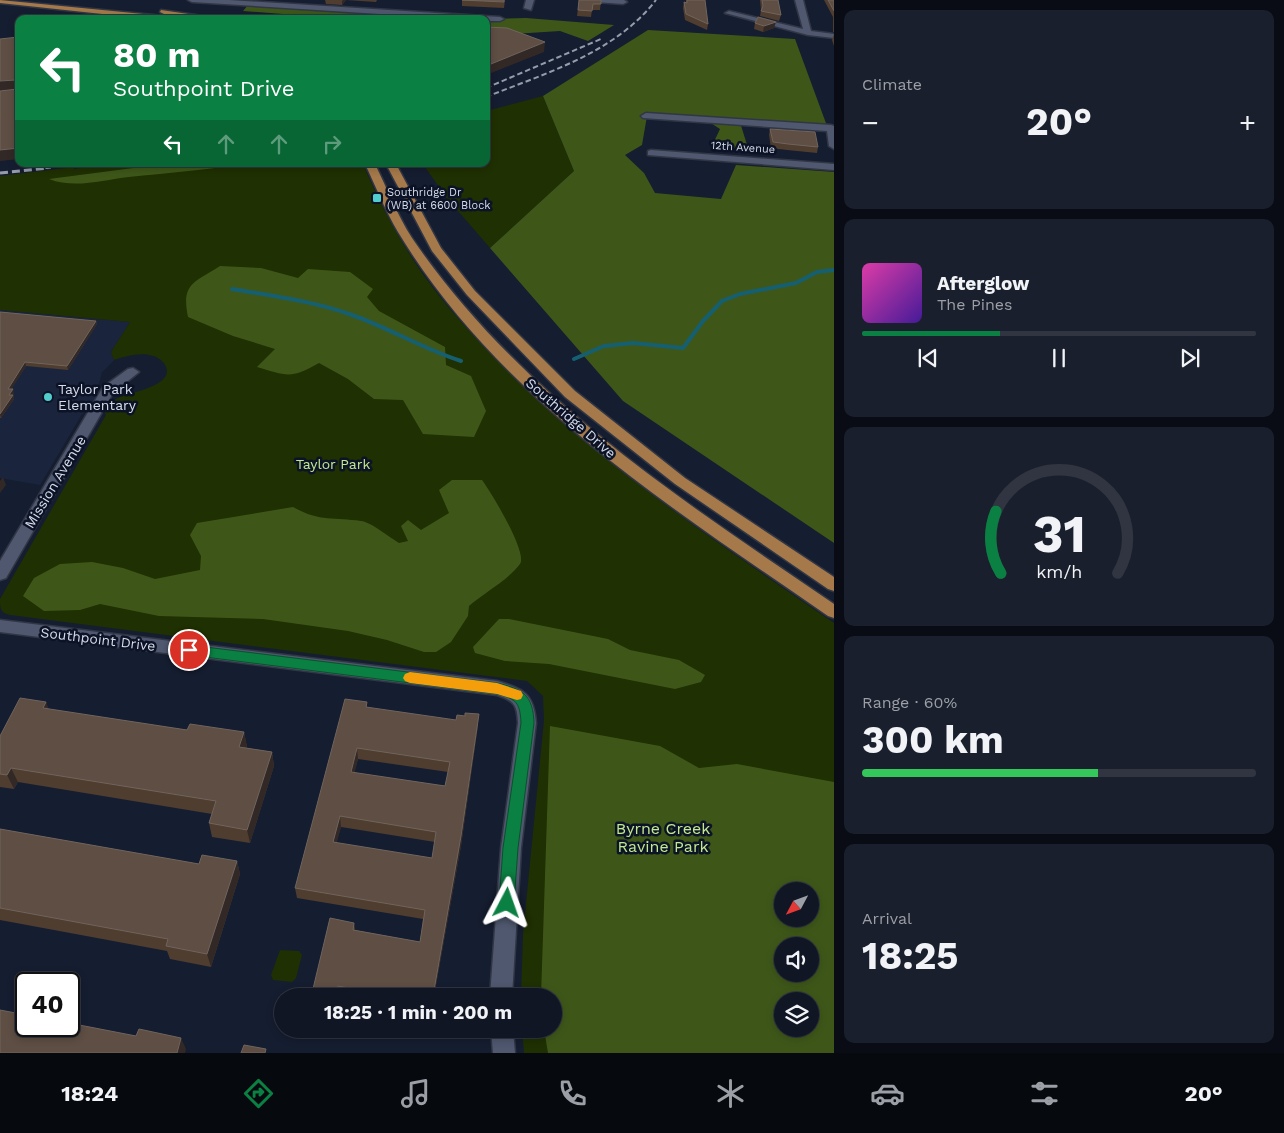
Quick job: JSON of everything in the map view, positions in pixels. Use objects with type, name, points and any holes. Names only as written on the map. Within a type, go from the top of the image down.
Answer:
[{"type":"main road","points":[[49,0],[175,15]]},
{"type":"main road","points":[[0,1],[135,15]]},
{"type":"main road","name":"Southridge Drive","points":[[371,167],[394,215],[427,267],[458,307],[512,367],[574,422],[642,478],[834,612]]},
{"type":"main road","name":"Southridge Drive","points":[[393,167],[436,249],[471,294],[570,394],[680,481],[834,585]]},
{"type":"street","points":[[192,0],[299,3],[450,15]]},
{"type":"street","points":[[596,0],[623,2]]},
{"type":"street","points":[[799,0],[808,33]]},
{"type":"street","points":[[739,7],[729,13],[808,33],[834,36]]},
{"type":"street","points":[[490,18],[500,19]]},
{"type":"street","points":[[646,116],[831,128],[834,146]]},
{"type":"street","name":"12th Avenue","points":[[650,153],[834,167]]},
{"type":"street","name":"Mission Avenue","points":[[0,574],[108,390],[133,372]]},
{"type":"street","name":"Southpoint Drive","points":[[0,626],[497,688],[521,698],[527,709],[527,723],[511,848],[502,988]]},
{"type":"street","points":[[503,1038],[504,1053]]},
{"type":"shaded area","name":"Taylor Park Elementary","points":[[0,310],[130,322],[111,352],[114,360],[102,372],[91,408],[82,414],[40,485],[0,478]]},
{"type":"green space","points":[[249,4],[418,15],[295,15],[243,11]]},
{"type":"green space","points":[[526,18],[614,25],[588,41],[560,31],[513,34],[490,33],[490,19]]},
{"type":"green space","points":[[648,30],[795,39],[827,126],[739,119],[748,148],[711,148],[720,129],[700,116],[647,116],[642,145],[625,155],[644,173],[655,193],[721,199],[736,165],[834,172],[834,543],[623,401],[490,248],[574,171],[543,96]]},
{"type":"green space","points":[[543,96],[574,171],[490,248],[446,197],[425,167],[490,167],[490,110]]},
{"type":"green space","name":"Taylor Park","points":[[74,167],[74,169],[86,167],[364,167],[393,225],[425,277],[461,322],[539,401],[578,436],[661,501],[834,623],[834,1053],[524,1053],[523,1038],[562,1038],[562,988],[521,988],[523,934],[544,720],[543,696],[527,681],[10,615],[2,611],[0,599],[106,415],[104,409],[119,397],[153,386],[166,376],[167,370],[163,362],[158,358],[146,354],[126,356],[114,360],[111,352],[130,322],[0,310],[0,176]]},
{"type":"green space","points":[[141,167],[222,167],[78,184],[49,179]]},
{"type":"green space","points":[[220,266],[261,268],[298,278],[308,269],[350,272],[373,289],[367,297],[379,311],[445,347],[446,365],[471,376],[486,411],[474,437],[423,434],[403,400],[374,399],[348,379],[319,363],[295,374],[282,374],[257,367],[275,349],[233,336],[188,317],[186,297],[188,290],[197,281]]},
{"type":"green space","points":[[452,480],[482,480],[514,536],[521,558],[520,564],[509,576],[469,606],[468,616],[451,642],[436,652],[424,652],[387,640],[348,631],[263,619],[159,616],[100,604],[80,610],[44,611],[23,596],[34,578],[60,564],[92,562],[123,568],[155,579],[200,570],[201,556],[190,535],[197,523],[293,507],[319,517],[365,522],[399,543],[408,541],[401,526],[408,520],[421,530],[449,513],[439,490]]},
{"type":"green space","points":[[499,619],[509,619],[608,639],[630,650],[679,660],[705,675],[701,682],[675,689],[549,664],[505,661],[475,653],[473,647]]},
{"type":"green space","name":"Byrne Creek Ravine Park","points":[[550,726],[660,746],[699,768],[737,764],[834,782],[834,1053],[548,1053],[546,1038],[562,1038],[562,988],[541,988]]},
{"type":"green space","points":[[280,950],[299,951],[302,955],[296,978],[292,982],[273,980],[271,975]]},
{"type":"building","points":[[462,0],[504,0],[504,2]]},
{"type":"building","points":[[579,0],[601,0],[601,4],[593,4],[592,11],[578,10]]},
{"type":"building","points":[[687,0],[705,0],[708,24],[686,14],[684,2],[687,3]]},
{"type":"building","points":[[762,0],[778,0],[781,15],[761,11],[763,6]]},
{"type":"building","points":[[828,0],[834,0],[834,11]]},
{"type":"building","points":[[758,17],[776,22],[764,26],[755,23]]},
{"type":"building","points":[[490,27],[507,28],[545,42],[490,64]]},
{"type":"building","points":[[15,37],[15,80],[0,81],[0,39]]},
{"type":"building","points":[[15,89],[15,148],[0,150],[0,91]]},
{"type":"building","points":[[770,129],[815,132],[818,147],[773,142]]},
{"type":"building","points":[[0,312],[96,321],[67,366],[25,362],[8,389],[13,389],[9,395],[13,395],[0,414]]},
{"type":"building","points":[[20,698],[46,702],[43,708],[187,730],[190,724],[244,732],[239,747],[272,752],[247,830],[209,823],[216,801],[11,768],[7,775],[0,774],[0,736]]},
{"type":"building","points":[[345,699],[367,702],[366,707],[456,720],[457,715],[465,716],[465,713],[479,714],[461,836],[434,988],[349,988],[338,986],[338,988],[313,988],[330,918],[354,923],[353,930],[420,942],[425,910],[295,888]],"holes":[[[357,748],[450,762],[445,786],[351,772]],[[340,816],[436,832],[432,858],[333,842]]]},
{"type":"building","points":[[0,829],[199,864],[202,855],[237,861],[207,954],[166,946],[168,939],[0,908]]},
{"type":"building","points":[[0,1010],[15,1013],[15,1037],[80,1037],[80,1025],[136,1036],[139,1029],[181,1038],[177,1053],[0,1053]]},
{"type":"building","points":[[244,1045],[266,1049],[265,1053],[241,1053]]},
{"type":"waterway","points":[[574,359],[604,346],[633,343],[683,348],[703,321],[722,301],[740,294],[796,283],[817,272],[834,270]]},
{"type":"waterway","points":[[232,289],[292,299],[337,310],[366,320],[433,351],[461,361]]},
{"type":"railway","points":[[490,95],[555,70],[600,48],[621,34],[656,0]]},
{"type":"railway","points":[[490,86],[601,39]]},
{"type":"railway","points":[[37,169],[55,167]]},
{"type":"railway","points":[[0,173],[48,168]]},
{"type":"slow traffic","points":[[410,678],[497,688],[517,695]]},
{"type":"place","name":"Southridge Dr (WB) at 6600 Block","points":[[377,198]]},
{"type":"place","name":"Taylor Park Elementary","points":[[48,397]]},
{"type":"route","points":[[189,650],[497,688],[521,698],[527,709],[527,723],[511,848],[507,903]]}]
